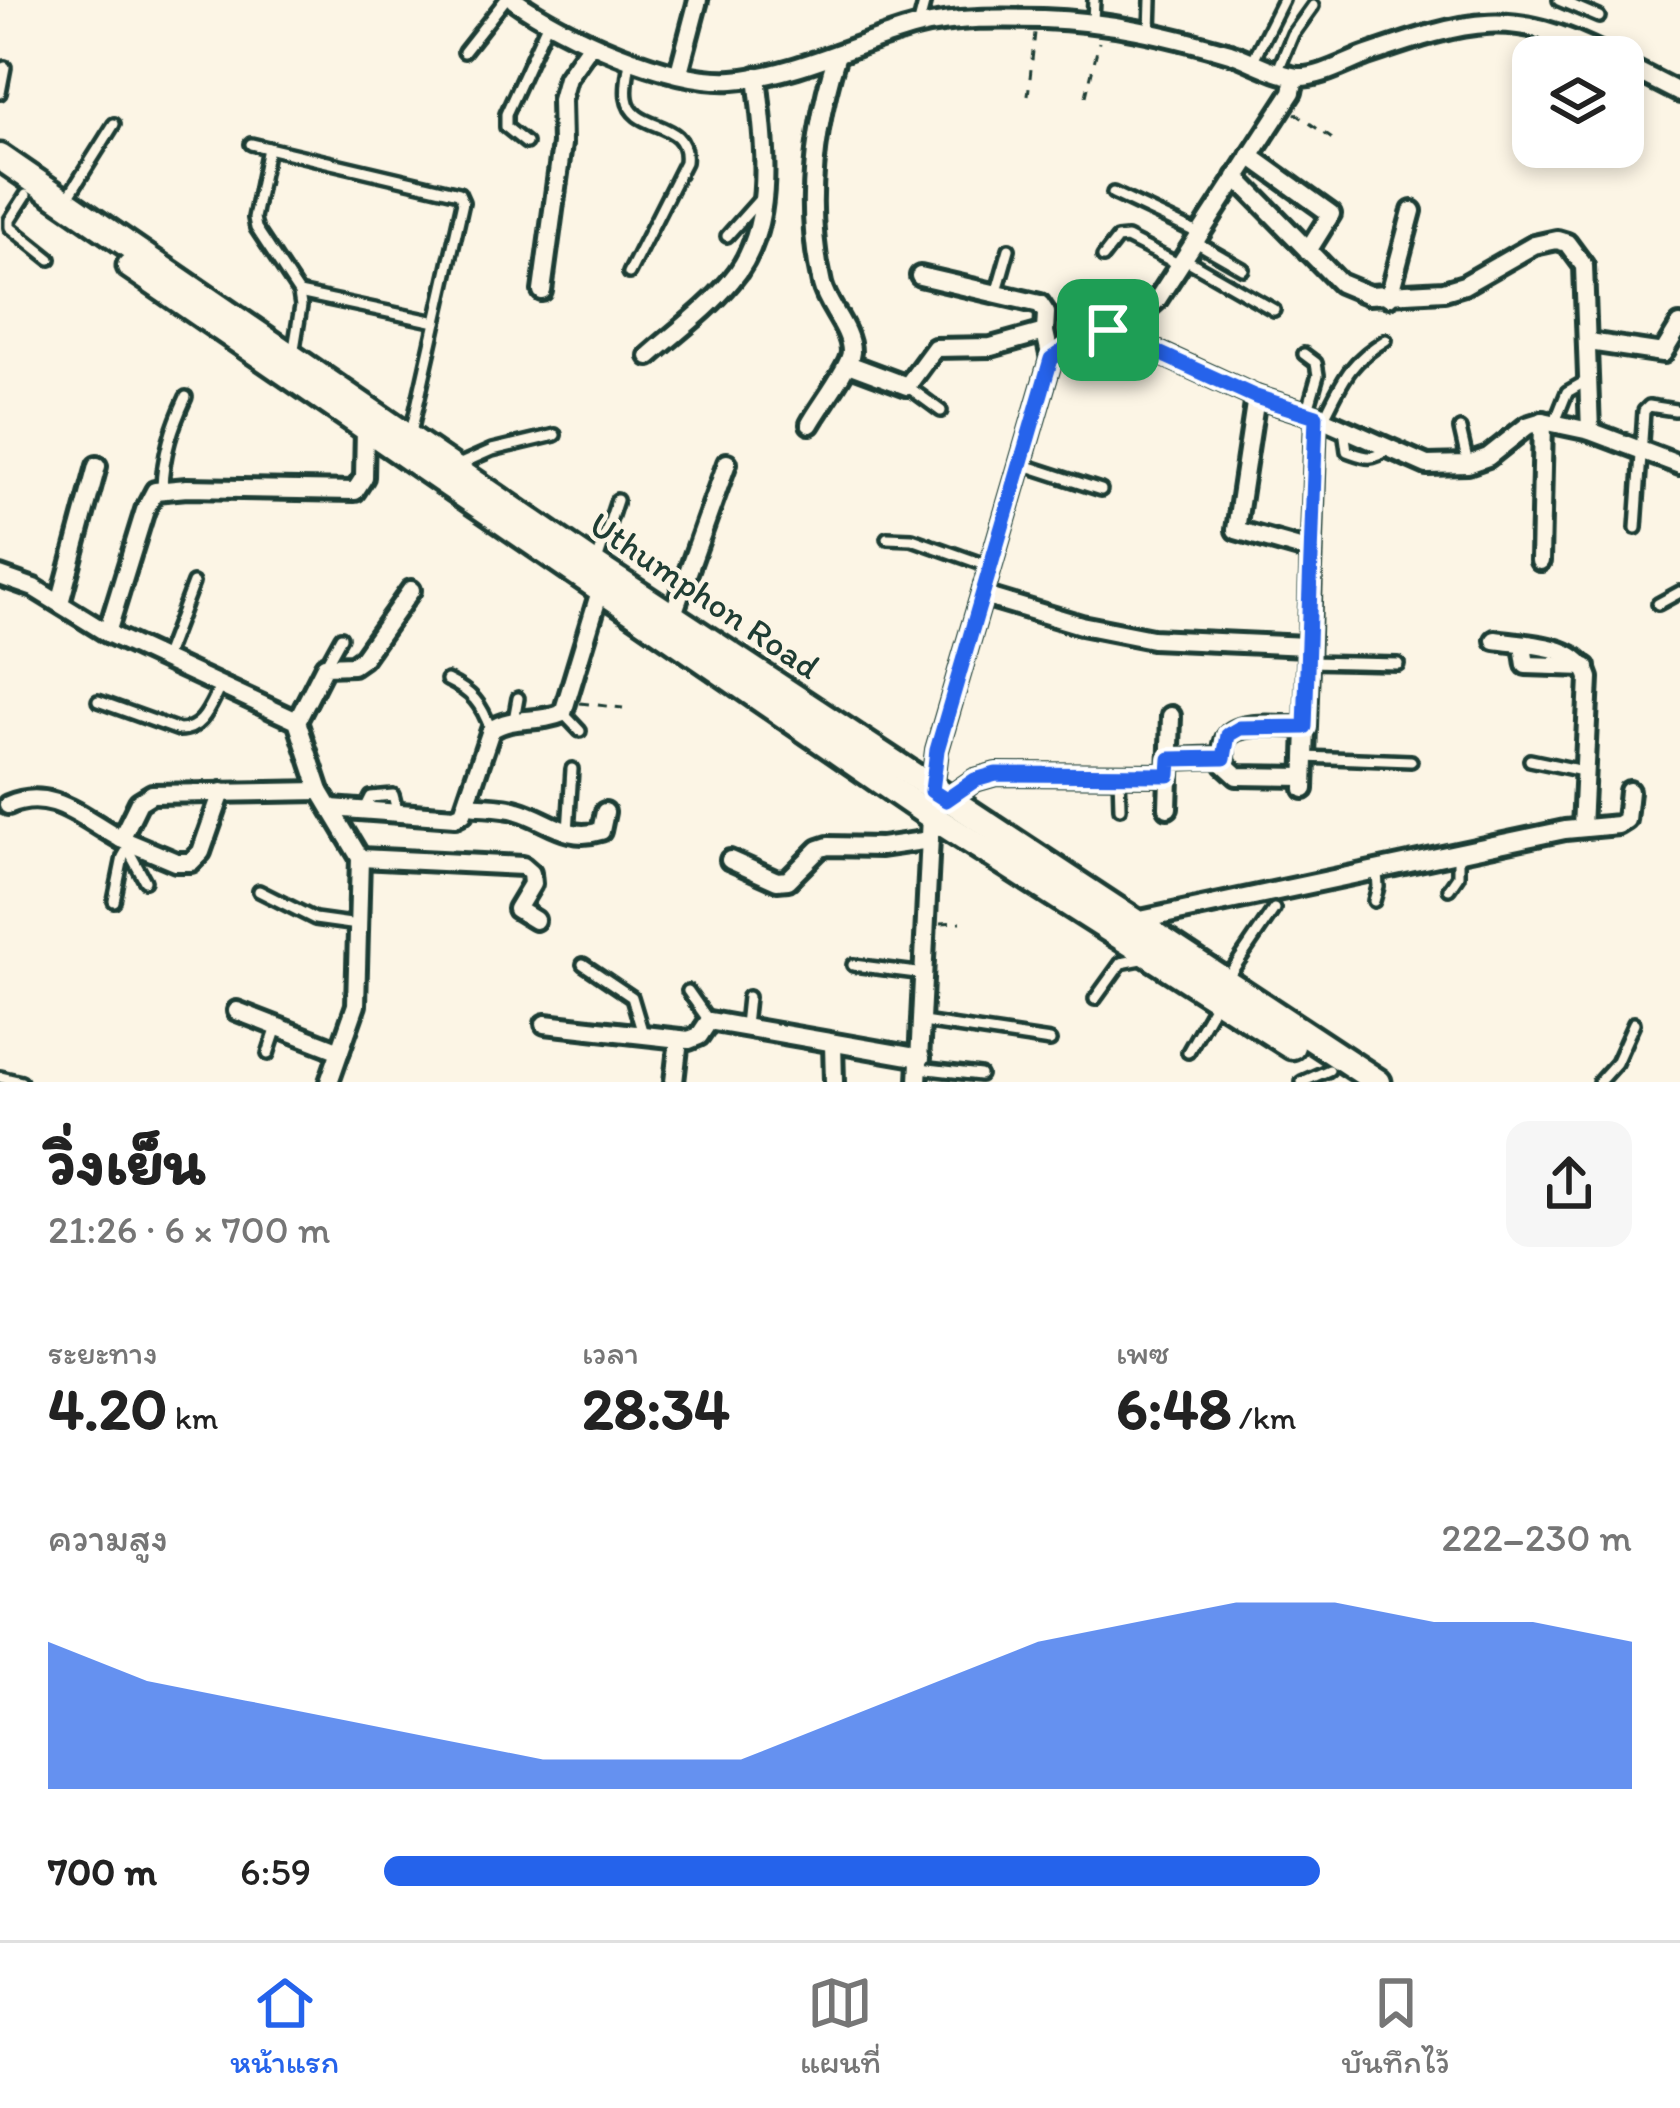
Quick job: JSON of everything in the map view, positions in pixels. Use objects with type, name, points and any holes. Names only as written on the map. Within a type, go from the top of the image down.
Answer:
[{"type":"street","points":[[514,0],[547,24],[591,44],[713,80],[757,76],[918,27],[990,18],[1098,22],[1150,31],[1286,74],[1317,74],[1492,20],[1537,26],[1561,36]]},
{"type":"street","points":[[679,72],[698,0]]},
{"type":"street","points":[[1492,20],[1502,0]]},
{"type":"street","points":[[542,291],[562,144],[561,100],[567,78],[591,44]]},
{"type":"street","points":[[810,424],[848,364],[849,340],[823,292],[812,224],[817,133],[837,54]]},
{"type":"street","points":[[1051,359],[1073,344],[1142,315],[1182,262],[1292,92],[1286,74]]},
{"type":"street","points":[[1644,75],[1680,93]]},
{"type":"street","points":[[649,356],[735,278],[757,238],[764,195],[764,134],[757,76]]},
{"type":"street","points":[[1250,156],[1340,219],[1308,251]]},
{"type":"street","name":"Uthumphon Road","points":[[0,157],[453,468],[597,578],[672,617],[935,812],[1130,922],[1339,1076]]},
{"type":"street","name":"Uthumphon Road","points":[[0,176],[365,429],[597,578],[1149,956],[1221,991],[1378,1082]]},
{"type":"street","points":[[1236,177],[1354,291],[1389,297],[1428,294],[1463,285],[1534,245],[1557,240],[1574,249],[1584,266],[1590,431]]},
{"type":"street","points":[[1389,297],[1412,211]]},
{"type":"street","points":[[545,1024],[679,1039],[699,1036],[709,1021],[833,1044],[919,1069],[937,750],[1051,359],[1047,316],[1040,304],[920,276]]},
{"type":"street","points":[[1589,342],[1663,353],[1680,326]]},
{"type":"street","points":[[1108,330],[1256,397],[1315,416],[1427,465],[1468,464],[1488,458],[1526,426],[1549,422],[1590,431],[1680,465]]},
{"type":"street","points":[[848,364],[907,386],[935,348],[991,347],[1045,332]]},
{"type":"street","points":[[1256,397],[1236,530],[1310,551]]},
{"type":"street","points":[[1305,727],[1240,728],[1228,735],[1225,765],[1237,776],[1304,783],[1315,416]]},
{"type":"street","points":[[1540,561],[1549,422]]},
{"type":"street","points":[[107,632],[155,490],[356,491],[364,477],[365,429]]},
{"type":"street","points":[[672,617],[727,463]]},
{"type":"street","points":[[60,603],[97,466]]},
{"type":"street","points":[[0,576],[297,721]]},
{"type":"street","points":[[331,808],[455,817],[469,806],[491,730],[514,720],[541,721],[564,707],[597,578]]},
{"type":"street","points":[[329,1082],[356,1005],[360,858],[320,791],[297,721],[325,666],[353,665],[363,658],[411,590]]},
{"type":"street","points":[[983,596],[1081,625],[1152,639],[1306,654]]},
{"type":"street","points":[[1495,640],[1564,652],[1586,667],[1582,828]]},
{"type":"street","points":[[1168,808],[1172,716]]},
{"type":"street","points":[[730,860],[777,881],[788,880],[819,849],[881,847],[975,780],[996,774],[1119,773],[1224,758]]},
{"type":"street","points":[[1130,922],[1458,852],[1582,828],[1618,826],[1626,820],[1630,790]]},
{"type":"street","points":[[126,844],[145,796],[320,791]]},
{"type":"street","points":[[8,805],[28,796],[46,798],[126,844],[176,862],[191,862],[201,852],[222,793]]},
{"type":"street","points":[[469,806],[514,809],[546,827],[568,832],[602,832],[605,812]]},
{"type":"street","points":[[360,858],[524,866],[532,884],[518,909],[536,920]]},
{"type":"street","points":[[237,1011],[340,1052]]},
{"type":"street","points":[[674,1082],[679,1039]]},
{"type":"street","points":[[833,1044],[834,1082]]},
{"type":"lane","points":[[464,52],[505,0]]},
{"type":"lane","points":[[918,27],[926,0]]},
{"type":"lane","points":[[982,0],[990,18]]},
{"type":"lane","points":[[1094,0],[1098,22]]},
{"type":"lane","points":[[1150,31],[1151,0]]},
{"type":"lane","points":[[1253,60],[1283,0]]},
{"type":"lane","points":[[1559,0],[1599,17]]},
{"type":"lane","points":[[1286,74],[1293,34],[1312,6]]},
{"type":"lane","points":[[526,143],[506,127],[506,115],[547,24]]},
{"type":"lane","points":[[629,273],[685,162],[686,148],[680,137],[633,112],[627,99],[630,57]]},
{"type":"lane","points":[[0,93],[4,67]]},
{"type":"lane","points":[[65,202],[114,124]]},
{"type":"lane","points":[[251,144],[459,194],[463,202],[410,438]]},
{"type":"lane","points":[[268,148],[254,218],[256,229],[299,293],[292,358]]},
{"type":"lane","points":[[1113,193],[1243,269]]},
{"type":"lane","points":[[26,195],[10,227],[50,259]]},
{"type":"lane","points":[[727,236],[764,195]]},
{"type":"lane","points":[[1103,256],[1117,239],[1127,238],[1274,310]]},
{"type":"lane","points":[[997,291],[1009,249]]},
{"type":"lane","points":[[299,293],[436,322]]},
{"type":"lane","points":[[1315,416],[1360,355],[1386,340]]},
{"type":"lane","points":[[1304,354],[1316,363],[1315,416]]},
{"type":"lane","points":[[1549,422],[1567,392],[1590,380]]},
{"type":"lane","points":[[907,386],[941,412]]},
{"type":"lane","points":[[161,488],[172,428],[186,397]]},
{"type":"lane","points":[[1636,528],[1646,407],[1676,410]]},
{"type":"lane","points":[[1460,429],[1468,464]]},
{"type":"lane","points":[[453,468],[491,449],[555,435]]},
{"type":"lane","points":[[1021,464],[1101,490]]},
{"type":"lane","points":[[597,578],[617,500]]},
{"type":"lane","points":[[887,538],[913,539],[991,568]]},
{"type":"lane","points":[[164,659],[193,583]]},
{"type":"lane","points":[[1658,604],[1680,592]]},
{"type":"lane","points":[[325,666],[341,637]]},
{"type":"lane","points":[[1306,654],[1398,664]]},
{"type":"lane","points":[[447,680],[471,692],[491,730]]},
{"type":"lane","points":[[98,700],[179,730],[191,730],[201,722],[220,687]]},
{"type":"lane","points":[[514,720],[518,698]]},
{"type":"lane","points":[[564,707],[580,731]]},
{"type":"lane","points":[[1304,758],[1411,761]]},
{"type":"lane","points":[[1530,760],[1583,771]]},
{"type":"lane","points":[[568,832],[572,769]]},
{"type":"lane","points":[[1119,773],[1120,808]]},
{"type":"lane","points":[[126,844],[145,881]]},
{"type":"lane","points":[[114,901],[126,844]]},
{"type":"lane","points":[[1449,889],[1458,876],[1458,852]]},
{"type":"lane","points":[[1374,902],[1376,870]]},
{"type":"lane","points":[[259,891],[315,919],[358,925]]},
{"type":"lane","points":[[1188,1052],[1274,909]]},
{"type":"lane","points":[[1095,999],[1121,963],[1149,956]]},
{"type":"lane","points":[[584,964],[632,997],[643,1034]]},
{"type":"lane","points":[[853,965],[926,974]]},
{"type":"lane","points":[[688,992],[709,1021]]},
{"type":"lane","points":[[745,1026],[748,997]]},
{"type":"lane","points":[[923,1022],[1050,1041]]},
{"type":"lane","points":[[1599,1082],[1616,1063],[1634,1023]]},
{"type":"lane","points":[[268,1054],[277,1027]]},
{"type":"lane","points":[[919,1069],[980,1075]]},
{"type":"lane","points":[[1301,1082],[1339,1076]]},
{"type":"lane","points":[[0,1077],[21,1082]]},
{"type":"path","points":[[1028,96],[1037,19]]},
{"type":"path","points":[[1087,96],[1098,22]]},
{"type":"path","points":[[1284,105],[1338,143]]},
{"type":"path","points":[[564,707],[622,708]]},
{"type":"path","points":[[927,923],[961,922]]},
{"type":"route","points":[[1108,330],[1256,397],[1316,416],[1305,727],[1240,728],[1228,735],[1224,758],[1170,759],[1169,775],[996,774],[975,780],[946,800],[932,791],[937,750],[1051,359],[1108,330]]}]
